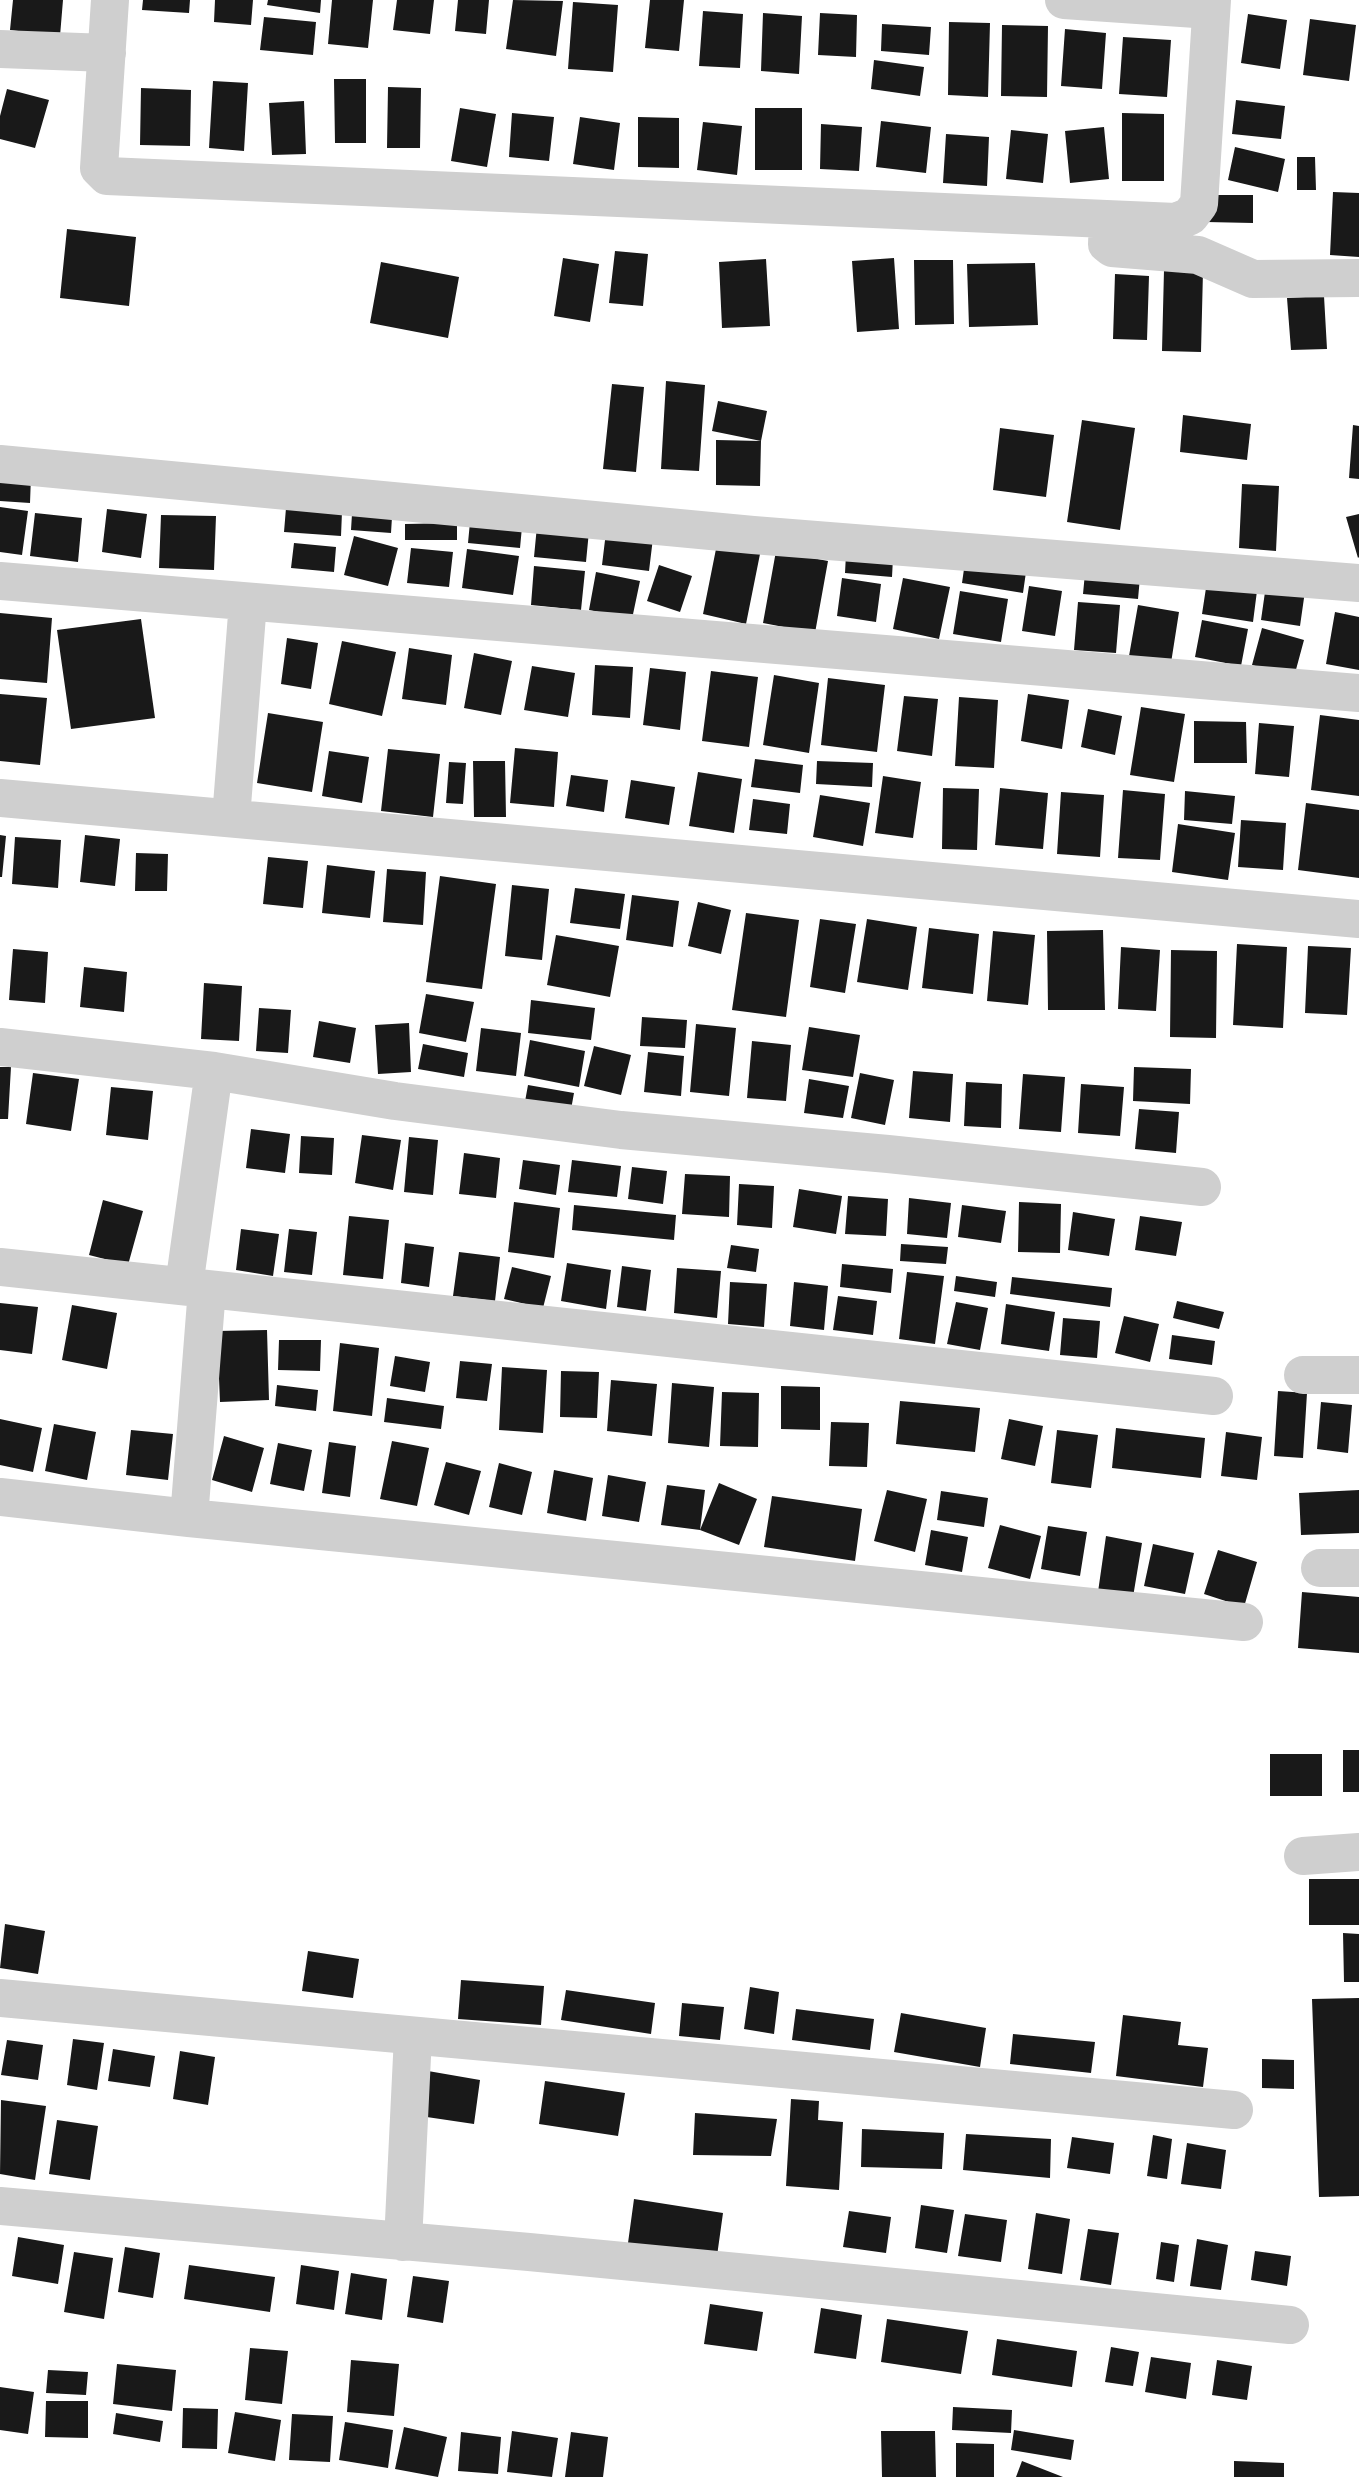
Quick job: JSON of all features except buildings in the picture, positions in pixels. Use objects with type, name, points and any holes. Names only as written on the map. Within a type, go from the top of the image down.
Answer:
[{"type":"street","points":[[110,0],[99,167],[107,176],[1108,220],[1176,222],[1190,216],[1199,204],[1212,5],[1064,0]]},
{"type":"street","points":[[0,49],[107,53]]},
{"type":"street","points":[[1108,220],[1107,244],[1112,248],[1198,254],[1253,279],[1359,278]]},
{"type":"street","points":[[0,464],[753,536],[1359,583]]},
{"type":"street","points":[[0,581],[1359,693]]},
{"type":"street","points":[[231,818],[248,602]]},
{"type":"street","points":[[0,798],[1359,919]]},
{"type":"street","points":[[0,1046],[214,1072],[395,1101],[621,1130],[1202,1187]]},
{"type":"street","points":[[189,1518],[195,1287],[214,1072]]},
{"type":"street","points":[[0,1268],[1214,1396]]},
{"type":"street","points":[[1303,1375],[1359,1375]]},
{"type":"street","points":[[0,1497],[1244,1622]]},
{"type":"street","points":[[1320,1568],[1359,1568]]},
{"type":"street","points":[[1303,1856],[1359,1852]]},
{"type":"street","points":[[0,1997],[1234,2110]]},
{"type":"street","points":[[403,2242],[413,2036]]},
{"type":"street","points":[[0,2206],[1290,2325]]}]
